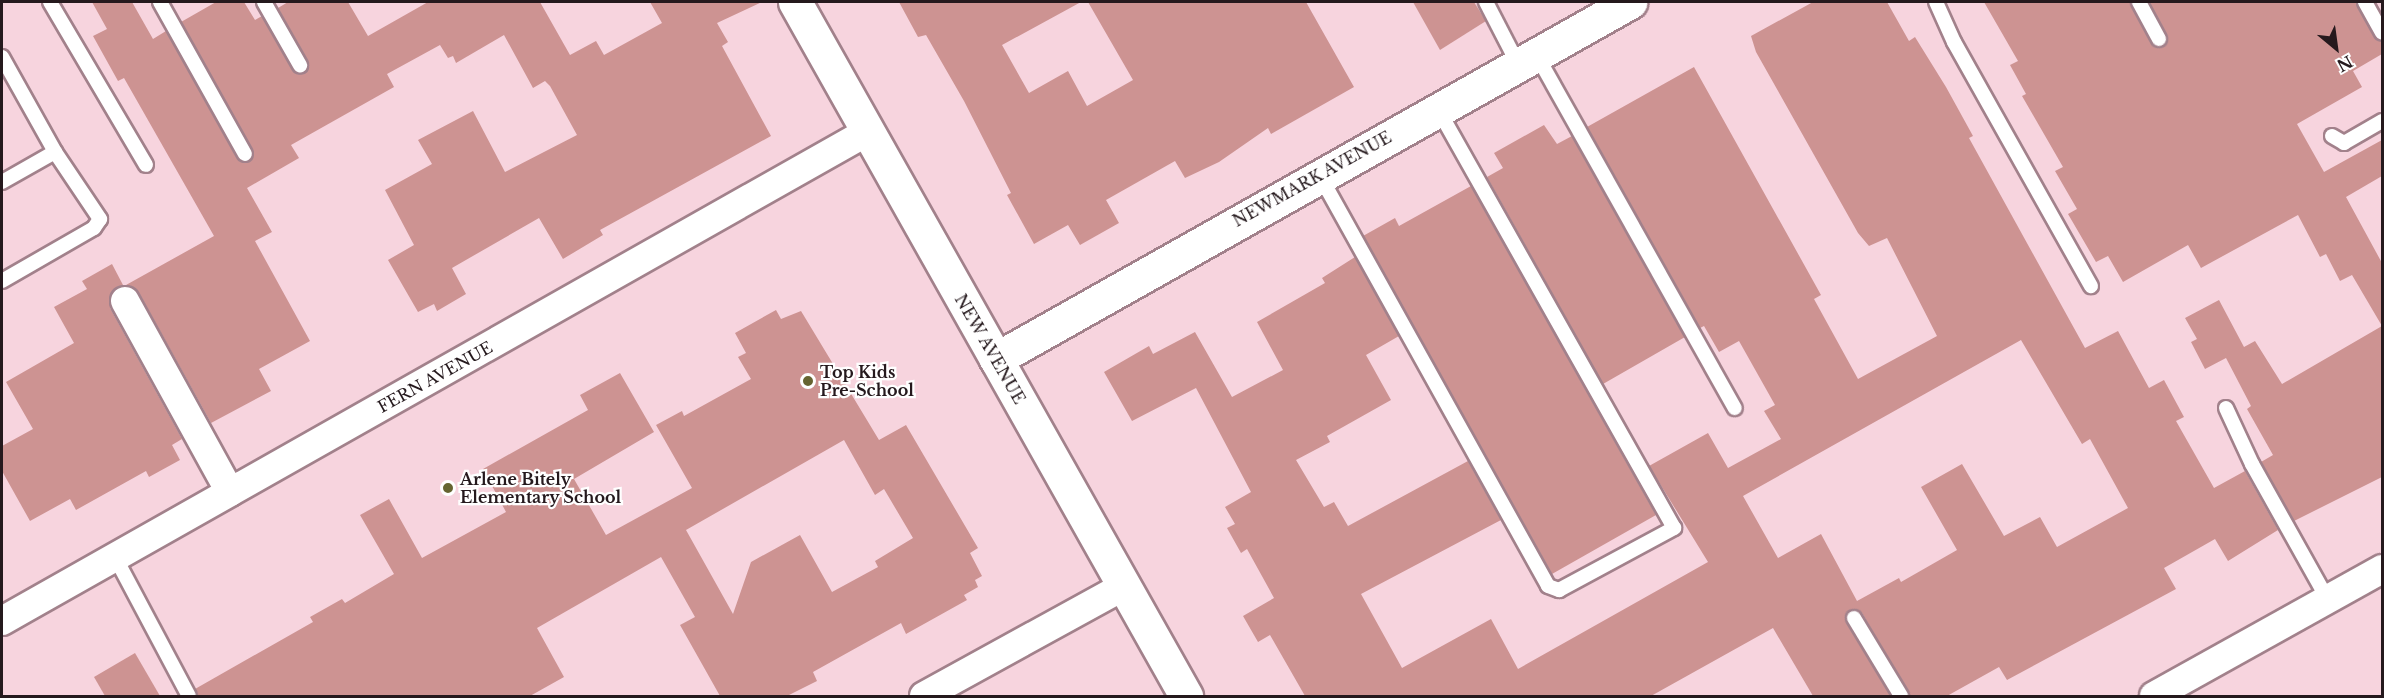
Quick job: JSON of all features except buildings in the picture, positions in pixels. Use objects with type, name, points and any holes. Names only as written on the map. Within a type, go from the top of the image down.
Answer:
[{"type":"street","name":"NEW AVENUE","points":[[795,2],[1186,696]]},
{"type":"street","name":"NEWMARK AVENUE","points":[[996,359],[1319,175],[1630,2]]},
{"type":"street","name":"FERN AVENUE","points":[[2,621],[867,132]]},
{"type":"street","points":[[125,301],[230,492]]},
{"type":"street","points":[[2154,696],[2382,569]]},
{"type":"street","points":[[924,696],[1124,586]]},
{"type":"lane","points":[[51,2],[146,165]]},
{"type":"lane","points":[[160,2],[245,154]]},
{"type":"lane","points":[[264,2],[300,65]]},
{"type":"lane","points":[[1485,2],[1527,59],[1736,408]]},
{"type":"lane","points":[[1936,2],[1954,42],[2091,286]]},
{"type":"lane","points":[[2139,2],[2159,39]]},
{"type":"lane","points":[[2365,2],[2382,33]]},
{"type":"lane","points":[[2,57],[55,152],[100,219],[94,228],[2,281]]},
{"type":"lane","points":[[1319,175],[1548,586],[1559,590],[1674,528],[1438,109]]},
{"type":"lane","points":[[2332,136],[2344,143],[2382,121]]},
{"type":"lane","points":[[2,182],[55,152]]},
{"type":"lane","points":[[2226,408],[2252,464],[2328,600]]},
{"type":"lane","points":[[115,557],[189,696]]},
{"type":"lane","points":[[1854,618],[1900,696]]},
{"type":"place","name":"Top Kids Pre-School","points":[[808,381]]},
{"type":"place","name":"Arlene Bitely Elementary School","points":[[448,488]]}]
